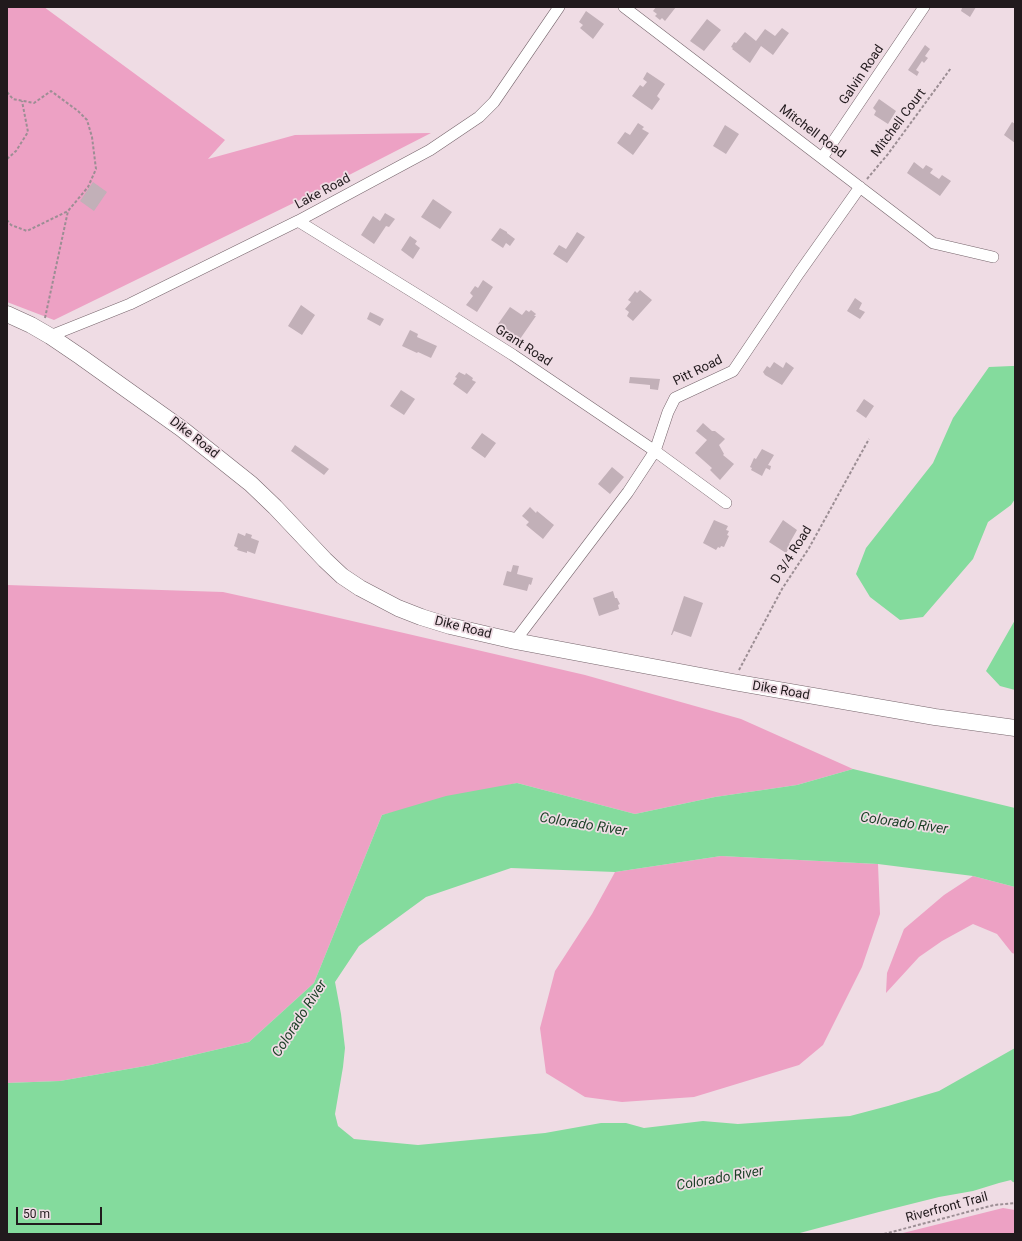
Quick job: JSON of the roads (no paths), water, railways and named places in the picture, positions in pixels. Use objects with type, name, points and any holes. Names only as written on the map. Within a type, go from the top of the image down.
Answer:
[{"type":"street","name":"Lake Road","points":[[46,334],[130,304],[298,221],[430,150],[479,117],[494,102],[559,7]]},
{"type":"street","name":"Mitchell Road","points":[[624,7],[933,243],[993,257]]},
{"type":"street","name":"Galvin Road","points":[[822,158],[924,7]]},
{"type":"street","name":"Pitt Road","points":[[515,641],[628,492],[655,451],[668,412],[675,398],[733,371],[799,273],[860,187]]},
{"type":"street","name":"Grant Road","points":[[298,221],[506,351],[655,451],[726,503]]},
{"type":"street","name":"Dike Road","points":[[7,314],[46,334],[87,361],[182,429],[233,469],[275,507],[342,576],[391,605],[421,617],[450,626],[515,641],[733,682],[935,717],[1015,728]]},
{"type":"water","points":[[1015,366],[1015,499],[1011,505],[988,522],[973,559],[923,617],[900,620],[870,597],[856,574],[866,548],[933,463],[953,418],[989,367]]},
{"type":"water","points":[[1015,620],[1015,690],[1000,686],[986,671]]},
{"type":"water","name":"Colorado River","points":[[853,769],[1015,808],[1015,887],[973,876],[878,864],[721,856],[615,872],[511,868],[426,897],[359,946],[335,982],[345,1048],[335,1114],[338,1126],[354,1139],[418,1145],[545,1133],[601,1123],[626,1123],[644,1128],[703,1121],[738,1124],[850,1116],[939,1091],[1015,1048],[1015,1179],[973,1191],[939,1197],[796,1234],[7,1234],[7,1083],[60,1081],[151,1065],[249,1042],[314,983],[382,815],[446,796],[517,783],[635,814],[715,797],[797,785]]}]
